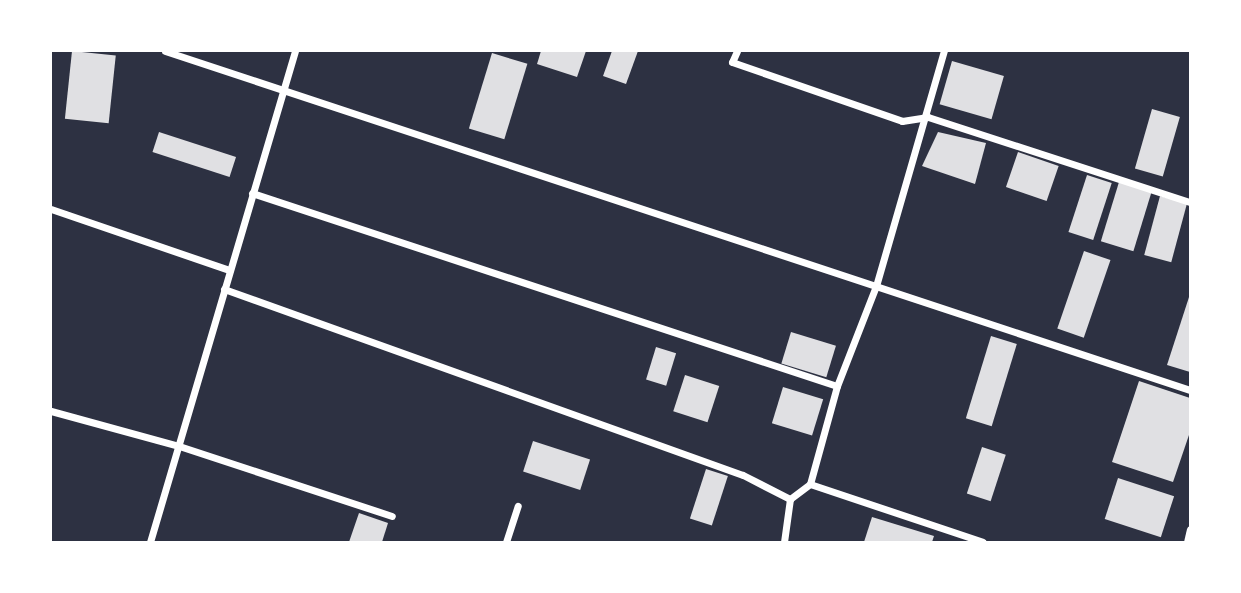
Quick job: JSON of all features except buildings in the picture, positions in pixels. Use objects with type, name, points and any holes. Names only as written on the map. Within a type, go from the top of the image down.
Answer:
[{"type":"street","points":[[165,51],[1190,390]]},
{"type":"street","points":[[150,542],[295,51]]},
{"type":"street","points":[[737,51],[732,62],[902,121],[928,117],[1190,202]]},
{"type":"street","points":[[784,542],[790,499],[810,484],[837,386],[876,286],[928,117],[944,51]]},
{"type":"street","points":[[252,193],[837,386]]},
{"type":"street","points":[[51,209],[229,270]]},
{"type":"street","points":[[224,289],[743,475],[790,499]]},
{"type":"street","points":[[51,411],[178,446],[392,516]]},
{"type":"street","points":[[810,484],[983,542]]},
{"type":"street","points":[[506,542],[518,506]]},
{"type":"street","points":[[1186,542],[1190,529]]}]
